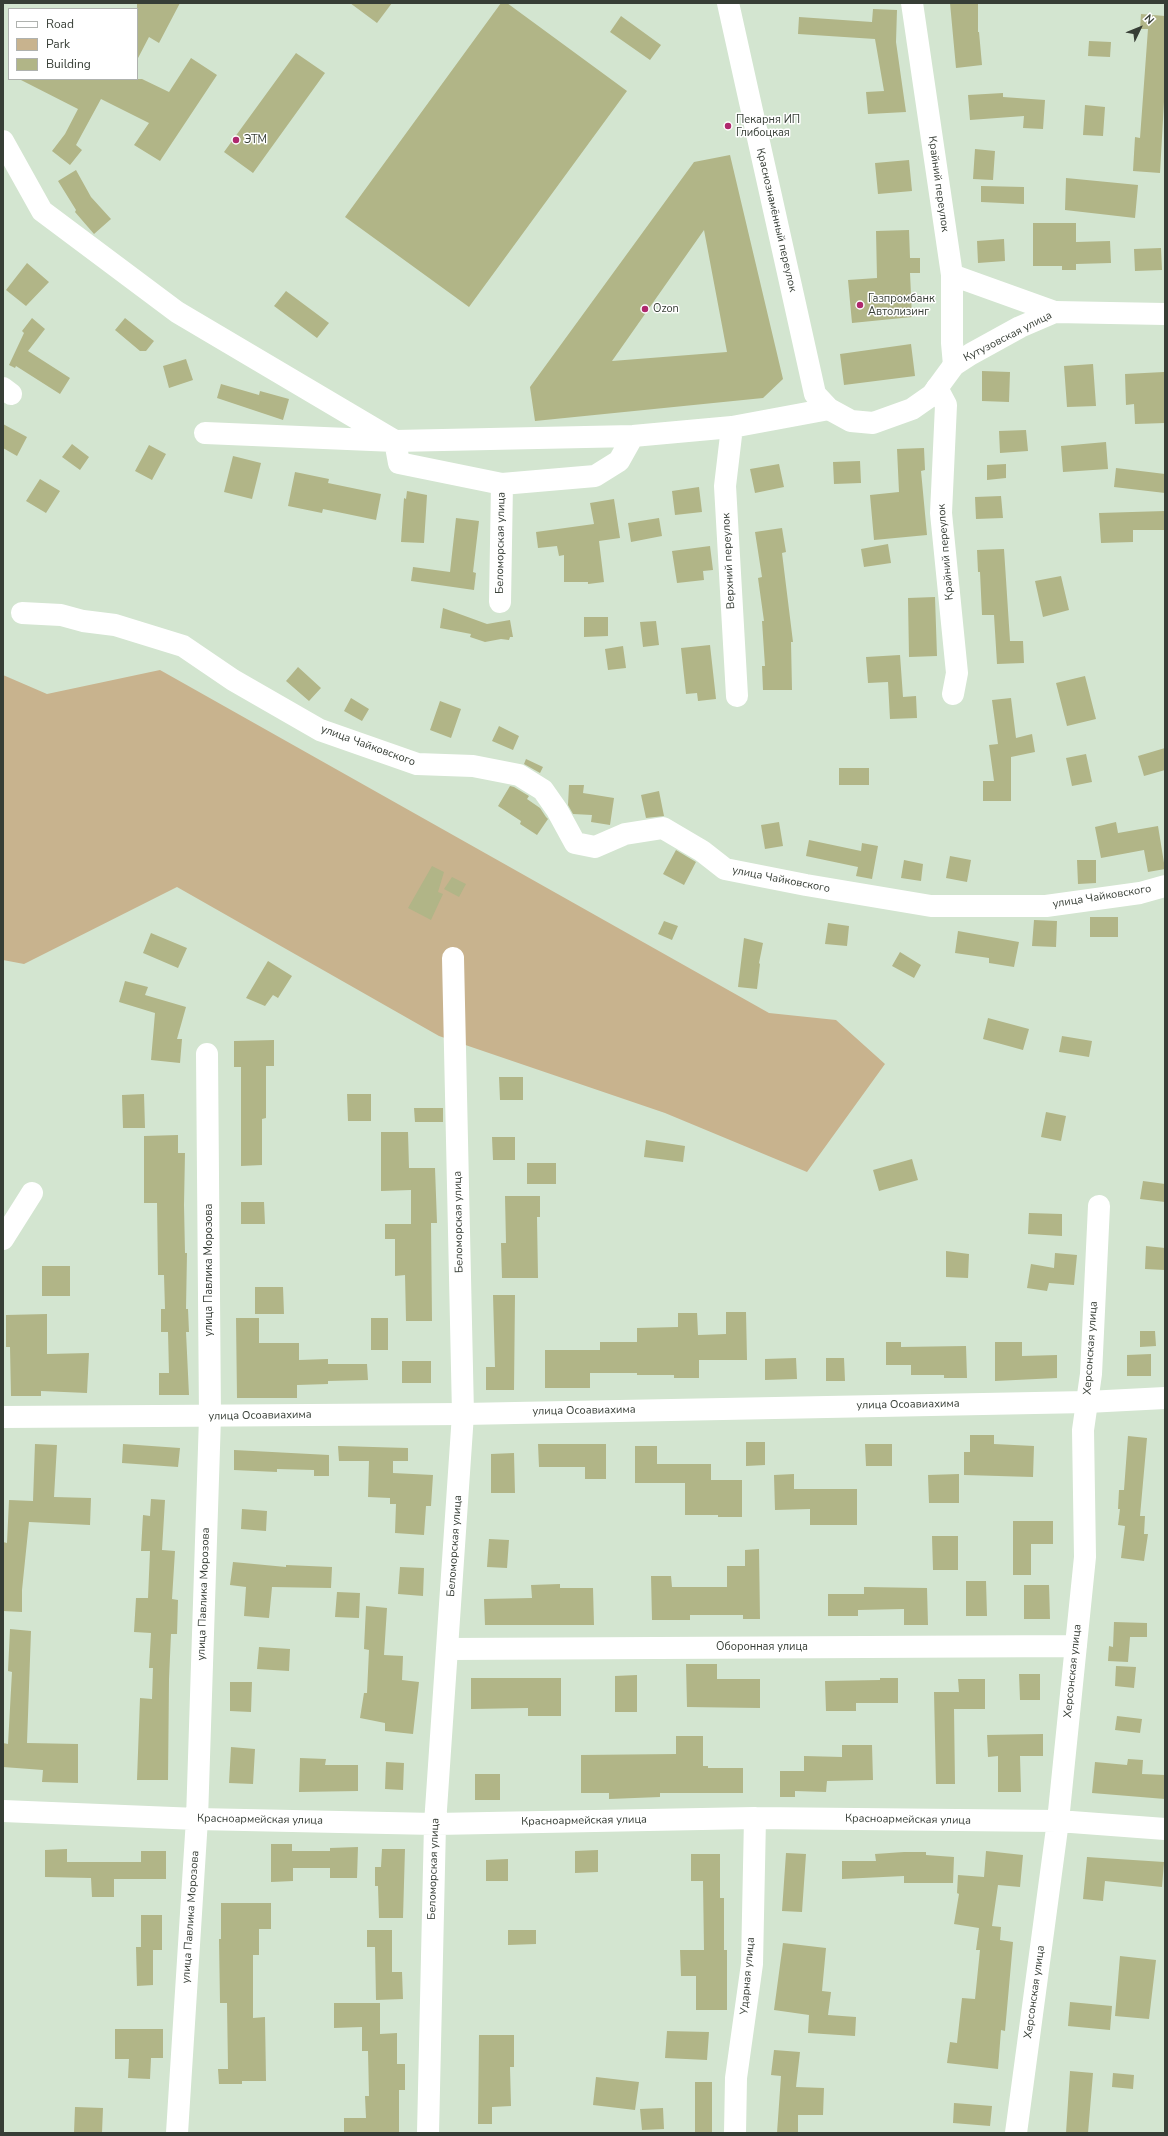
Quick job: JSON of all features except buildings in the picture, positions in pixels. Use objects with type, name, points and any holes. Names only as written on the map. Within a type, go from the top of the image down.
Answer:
[{"type":"street","name":"Краснознамённый переулок","points":[[728,3],[815,394],[829,409]]},
{"type":"street","name":"Крайний переулок","points":[[912,3],[952,275],[952,344],[954,365]]},
{"type":"street","points":[[3,141],[42,211],[177,312],[395,441],[399,463],[502,484],[595,476],[618,461],[633,436]]},
{"type":"street","points":[[952,275],[1055,312]]},
{"type":"street","name":"Кутузовская улица","points":[[829,409],[851,421],[873,423],[912,409],[932,395],[954,365],[1013,331],[1055,312],[1165,314]]},
{"type":"street","name":"Крайний переулок","points":[[937,388],[946,405],[941,513],[957,673],[953,694]]},
{"type":"street","points":[[205,432],[395,441],[633,436],[732,427],[829,409]]},
{"type":"street","name":"Верхний переулок","points":[[732,427],[725,486],[737,696]]},
{"type":"street","name":"Беломорская улица","points":[[500,602],[502,484]]},
{"type":"street","name":"улица Чайковского","points":[[22,613],[61,615],[83,621],[115,625],[183,646],[233,680],[320,730],[417,764],[473,766],[519,776],[542,790],[557,810],[575,843],[595,847],[625,834],[663,828],[702,851],[725,869],[806,885],[932,906],[1046,906],[1140,893],[1165,886]]},
{"type":"street","name":"Беломорская улица","points":[[428,2133],[435,1824],[463,1414],[453,958]]},
{"type":"street","name":"улица Павлика Морозова","points":[[177,2133],[197,1819],[210,1417],[207,1054]]},
{"type":"street","points":[[3,1238],[32,1193]]},
{"type":"street","name":"Херсонская улица","points":[[1016,2133],[1058,1822],[1085,1557],[1083,1430],[1091,1374],[1099,1206]]},
{"type":"street","name":"улица Осоавиахима","points":[[3,1417],[210,1417],[463,1414],[1087,1402],[1165,1398]]},
{"type":"street","name":"Оборонная улица","points":[[448,1648],[1076,1646]]},
{"type":"street","name":"Красноармейская улица","points":[[3,1811],[197,1819],[435,1824],[755,1818],[1058,1822],[1165,1828]]},
{"type":"street","name":"Ударная улица","points":[[735,2133],[736,2078],[752,1964],[755,1818]]},
{"type":"green space","points":[[160,670],[769,1013],[836,1020],[885,1064],[807,1172],[665,1113],[439,1036],[177,887],[24,964],[3,960],[3,675],[47,694]]},
{"type":"place","name":"Пекарня ИП Глибоцкая","points":[[728,126]]},
{"type":"place","name":"ЭТМ","points":[[236,140]]},
{"type":"place","name":"Газпромбанк Автолизинг","points":[[860,305]]},
{"type":"place","name":"Ozon","points":[[645,309]]}]
